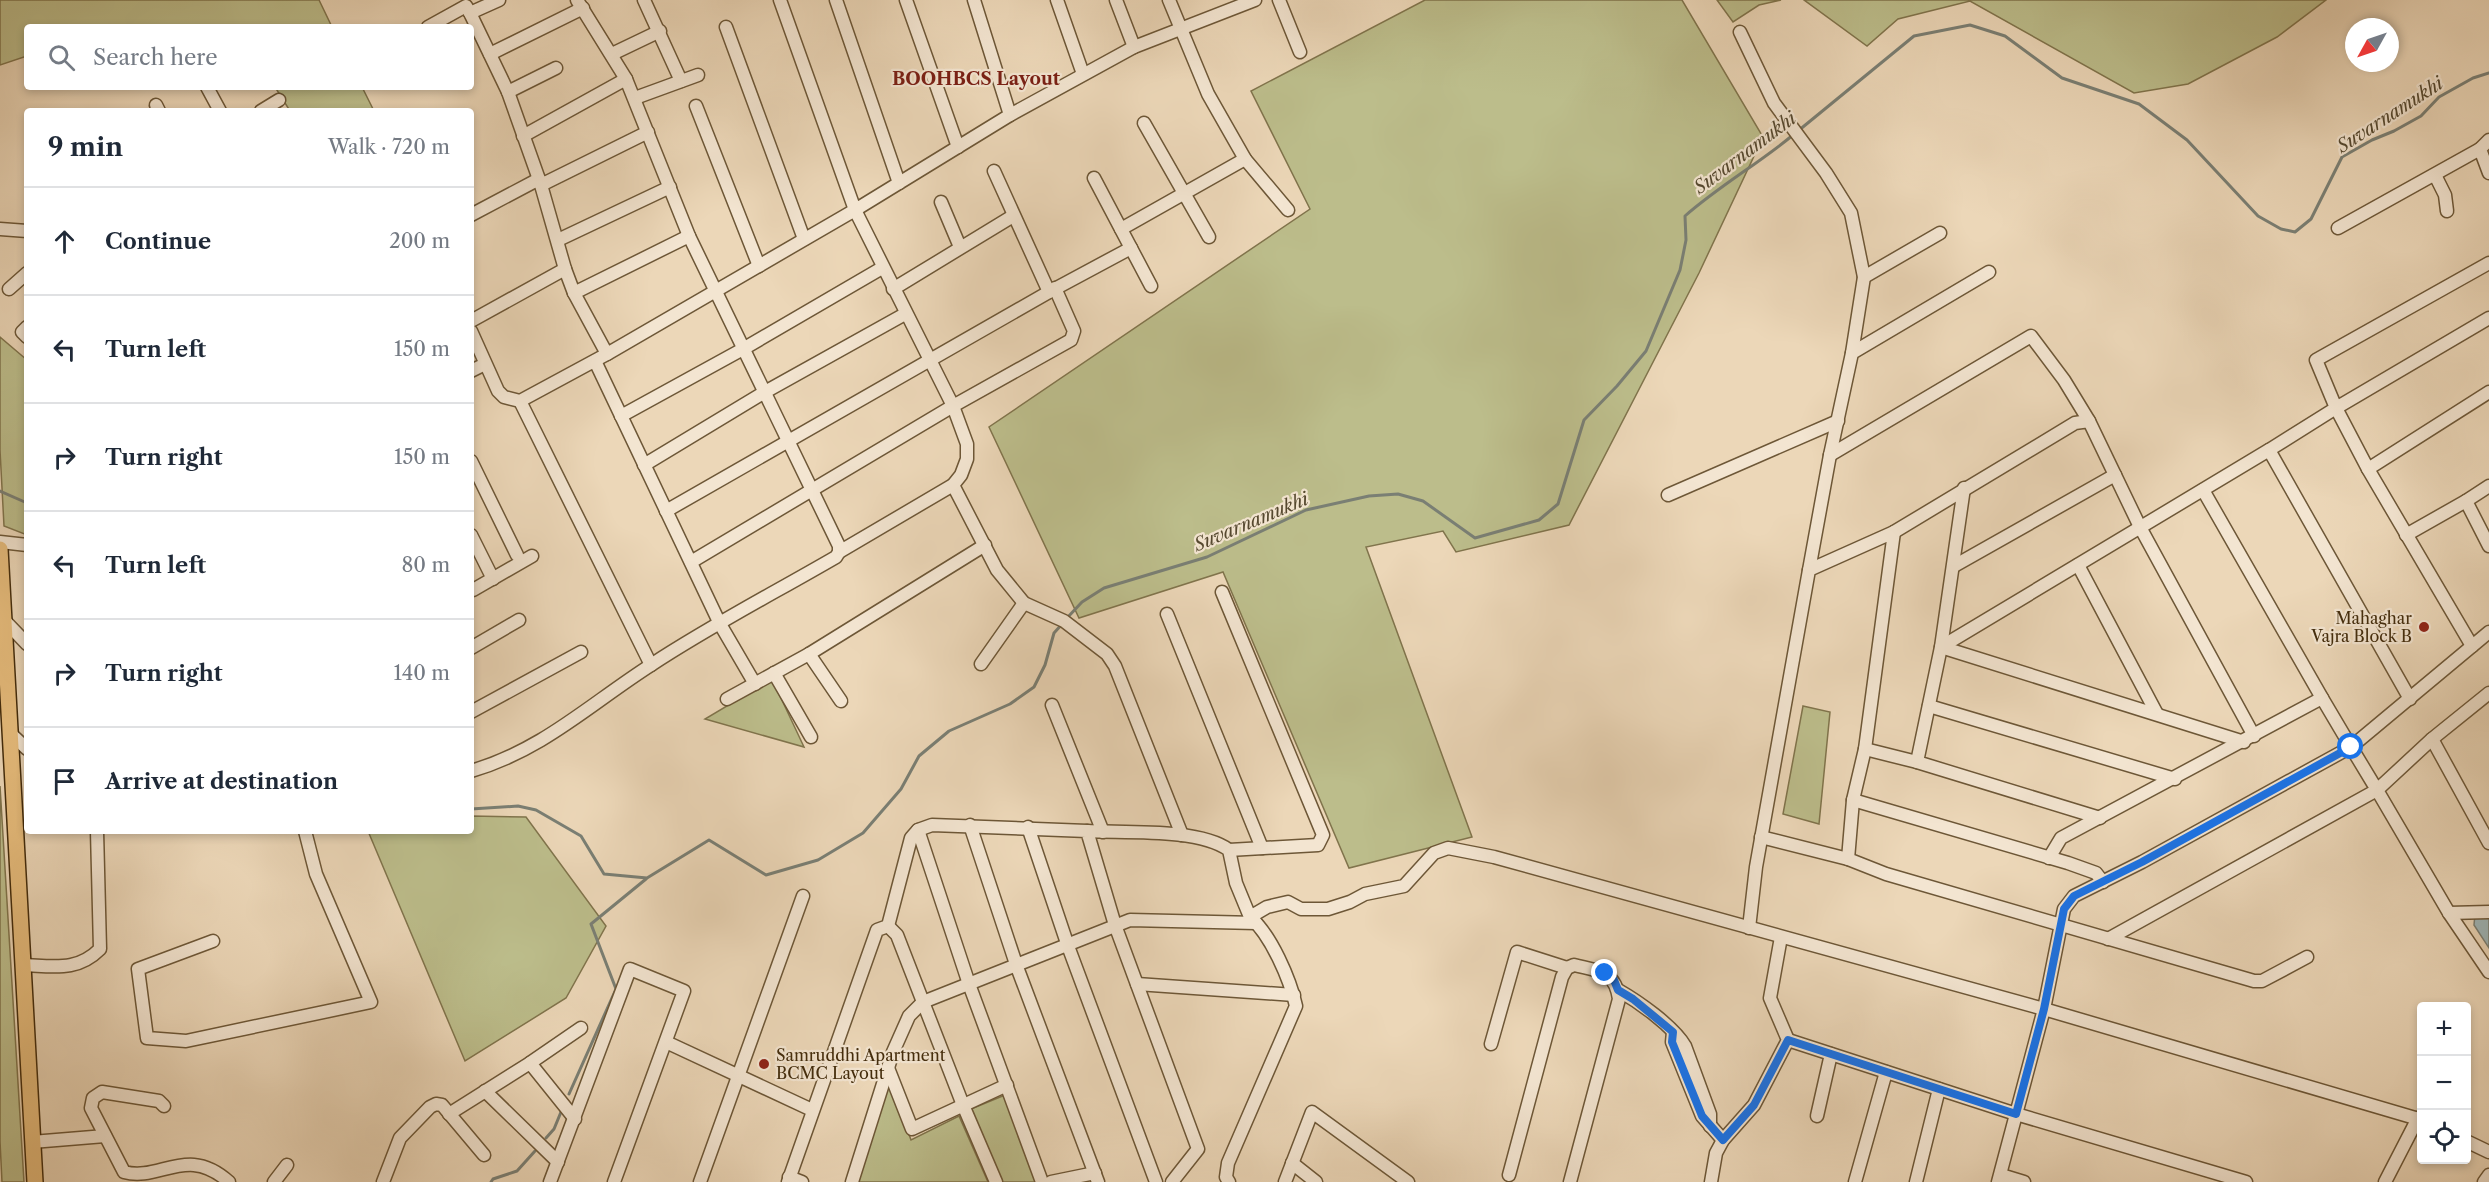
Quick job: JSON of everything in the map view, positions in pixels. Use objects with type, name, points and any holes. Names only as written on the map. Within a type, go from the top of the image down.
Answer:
[{"type":"main road","points":[[0,549],[35,1182]]},
{"type":"street","points":[[470,13],[498,0]]},
{"type":"street","points":[[644,0],[681,81]]},
{"type":"street","points":[[474,770],[490,765],[549,737],[651,665],[836,557],[839,552],[953,485],[962,475],[967,444],[953,406],[855,210],[780,0]]},
{"type":"street","points":[[836,0],[899,183]]},
{"type":"street","points":[[906,0],[958,147]]},
{"type":"street","points":[[974,0],[1010,115]]},
{"type":"street","points":[[1057,0],[1083,74]]},
{"type":"street","points":[[1116,0],[1134,47]]},
{"type":"street","points":[[1169,0],[1208,94],[1245,159],[1288,210]]},
{"type":"street","points":[[474,338],[498,391],[504,397],[519,401],[595,361],[759,266],[1010,115],[1083,74],[1134,47],[1180,30],[1230,5],[1255,0]]},
{"type":"street","points":[[1280,0],[1300,52]]},
{"type":"street","points":[[490,54],[580,4],[612,54],[635,98],[688,236],[839,546],[839,552]]},
{"type":"street","points":[[433,24],[466,6],[470,13],[508,92],[540,182],[574,293],[607,354]]},
{"type":"street","points":[[726,27],[804,239]]},
{"type":"street","points":[[612,54],[660,31]]},
{"type":"street","points":[[1740,32],[1774,103],[1826,173],[1851,213],[1864,277],[1852,353],[1830,455],[1761,837],[1749,928]]},
{"type":"street","points":[[508,92],[556,68]]},
{"type":"street","points":[[635,98],[698,75]]},
{"type":"street","points":[[524,136],[626,79]]},
{"type":"street","points":[[209,90],[218,108]]},
{"type":"street","points":[[266,108],[279,100]]},
{"type":"street","points":[[696,106],[759,266]]},
{"type":"street","points":[[1144,123],[1209,237]]},
{"type":"street","points":[[474,214],[648,132]]},
{"type":"street","points":[[2338,228],[2485,145],[2489,173]]},
{"type":"street","points":[[1121,229],[1245,159]]},
{"type":"street","points":[[691,562],[953,406],[1071,340],[1074,331],[1013,216],[994,171]]},
{"type":"street","points":[[2435,175],[2445,195],[2447,211]]},
{"type":"street","points":[[1094,178],[1151,286]]},
{"type":"street","points":[[558,240],[670,187]]},
{"type":"street","points":[[941,202],[960,247]]},
{"type":"street","points":[[893,289],[1013,216]]},
{"type":"street","points":[[0,229],[24,231]]},
{"type":"street","points":[[1864,277],[1940,233]]},
{"type":"street","points":[[574,293],[688,236]]},
{"type":"street","points":[[666,511],[1052,290],[1131,248]]},
{"type":"street","points":[[2472,646],[2368,469],[2316,360],[2489,263]]},
{"type":"street","points":[[621,416],[743,349],[882,268]]},
{"type":"street","points":[[474,319],[565,269]]},
{"type":"street","points":[[1852,353],[1989,272]]},
{"type":"street","points":[[9,289],[24,276]]},
{"type":"street","points":[[644,465],[765,392],[905,314]]},
{"type":"street","points":[[1941,647],[2489,318]]},
{"type":"street","points":[[1830,455],[2031,336],[2064,380],[2089,421],[2140,527],[2249,739]]},
{"type":"street","points":[[595,361],[720,624],[755,684]]},
{"type":"street","points":[[474,369],[485,363]]},
{"type":"street","points":[[2368,469],[2489,392]]},
{"type":"street","points":[[519,401],[651,665]]},
{"type":"street","points":[[1809,570],[1894,532],[2075,423],[2089,421]]},
{"type":"street","points":[[1668,495],[1838,422]]},
{"type":"street","points":[[2269,450],[2410,699]]},
{"type":"street","points":[[474,466],[517,555]]},
{"type":"street","points":[[1954,566],[2115,475]]},
{"type":"street","points":[[953,485],[997,570],[1024,603],[1064,621],[1102,649],[1115,666],[1182,835]]},
{"type":"street","points":[[2406,535],[2489,486]]},
{"type":"street","points":[[1917,762],[1941,647],[1964,488]]},
{"type":"street","points":[[2203,490],[2449,913],[2489,972]]},
{"type":"street","points":[[2466,501],[2489,546]]},
{"type":"street","points":[[1848,859],[1853,800],[1865,749],[1894,532]]},
{"type":"street","points":[[0,542],[24,545]]},
{"type":"street","points":[[474,542],[493,579]]},
{"type":"street","points":[[727,699],[809,654],[985,546]]},
{"type":"street","points":[[474,589],[532,556]]},
{"type":"street","points":[[2078,565],[2157,714]]},
{"type":"street","points":[[1222,592],[1323,835],[1318,845],[1229,850]]},
{"type":"street","points":[[981,663],[1024,603]]},
{"type":"street","points":[[1167,614],[1262,848]]},
{"type":"street","points":[[4,620],[24,641]]},
{"type":"street","points":[[474,646],[519,621]]},
{"type":"street","points":[[2024,1182],[1999,1178],[2044,1009],[2064,909],[2074,896],[2351,747],[2489,632]]},
{"type":"street","points":[[1941,647],[2157,714],[2249,739]]},
{"type":"street","points":[[474,710],[581,652]]},
{"type":"street","points":[[809,654],[841,701]]},
{"type":"street","points":[[774,673],[811,736]]},
{"type":"street","points":[[2108,939],[2377,790],[2432,739],[2489,693]]},
{"type":"street","points":[[2049,858],[2061,838],[2175,779],[2322,698]]},
{"type":"street","points":[[1052,705],[1102,832]]},
{"type":"street","points":[[1929,706],[2175,779]]},
{"type":"street","points":[[10,733],[24,746]]},
{"type":"street","points":[[2432,739],[2489,843]]},
{"type":"street","points":[[1865,749],[1917,762],[2100,818]]},
{"type":"street","points":[[1853,800],[2096,873],[2103,882]]},
{"type":"street","points":[[888,926],[911,838],[918,830],[932,825],[1188,834],[1220,843],[1229,850],[1236,883],[1253,920],[1277,957],[1296,1006],[1228,1163],[1226,1177],[1229,1182]]},
{"type":"street","points":[[970,825],[1017,967],[1097,1178],[1051,1182]]},
{"type":"street","points":[[1028,827],[1068,946],[1156,1182]]},
{"type":"street","points":[[918,830],[969,984],[1042,1182]]},
{"type":"street","points":[[1087,831],[1115,925],[1198,1149],[1172,1182]]},
{"type":"street","points":[[23,965],[78,965],[90,959],[100,949],[97,834]]},
{"type":"street","points":[[213,941],[138,969],[147,1038],[186,1041],[371,1002],[316,874],[306,834]]},
{"type":"street","points":[[1761,837],[1848,859],[1886,874],[2262,981],[2307,957]]},
{"type":"street","points":[[852,1182],[888,1068],[909,1016],[923,1002],[1017,967],[1130,920],[1253,920],[1267,907],[1288,902],[1301,909],[1328,909],[1350,903],[1365,894],[1404,886],[1434,853],[1448,848],[1494,857],[2044,1009],[2417,1118]]},
{"type":"street","points":[[699,1182],[803,896]]},
{"type":"street","points":[[2449,913],[2489,912]]},
{"type":"street","points":[[888,926],[897,936],[963,1105],[996,1182]]},
{"type":"street","points":[[802,1182],[789,1180],[812,1110],[877,930],[888,926]]},
{"type":"street","points":[[1781,937],[1770,998],[1788,1040],[2016,1114],[2246,1182]]},
{"type":"street","points":[[1491,1044],[1517,952],[1567,968]]},
{"type":"street","points":[[1509,1175],[1562,977],[1567,968],[1574,965],[1605,973],[1614,980],[1619,999],[1570,1182]]},
{"type":"street","points":[[550,1182],[630,969],[684,991],[614,1182]]},
{"type":"street","points":[[1137,984],[1294,996]]},
{"type":"street","points":[[1618,990],[1633,999],[1680,1037],[1710,1114],[1710,1126],[1723,1140]]},
{"type":"street","points":[[449,1114],[581,1028]]},
{"type":"street","points":[[1711,1182],[1716,1153],[1723,1140],[1754,1105],[1788,1040]]},
{"type":"street","points":[[666,1042],[812,1110]]},
{"type":"street","points":[[1816,1116],[1831,1054]]},
{"type":"street","points":[[530,1063],[575,1119]]},
{"type":"street","points":[[888,1068],[912,1129],[1006,1085]]},
{"type":"street","points":[[1855,1182],[1886,1072]]},
{"type":"street","points":[[1916,1182],[1939,1089]]},
{"type":"street","points":[[485,1090],[558,1162]]},
{"type":"street","points":[[164,1106],[159,1101],[102,1092],[93,1098],[91,1107],[124,1172],[130,1177],[159,1180],[193,1167],[208,1169],[229,1182]]},
{"type":"street","points":[[383,1182],[400,1138],[430,1107],[436,1104],[442,1105],[484,1155]]},
{"type":"street","points":[[1285,1182],[1312,1112],[1408,1182]]},
{"type":"street","points":[[2385,1182],[2417,1124]]},
{"type":"street","points":[[32,1142],[105,1136]]},
{"type":"street","points":[[2471,1143],[2489,1152]]},
{"type":"street","points":[[1292,1163],[1316,1182]]},
{"type":"street","points":[[274,1182],[287,1166]]},
{"type":"street","points":[[2484,1182],[2489,1175]]},
{"type":"green space","points":[[0,0],[319,0],[331,24],[24,24],[24,57],[0,65]]},
{"type":"green space","points":[[1425,0],[1682,0],[1763,137],[1699,273],[1569,525],[1456,552],[1443,531],[1366,547],[1472,837],[1349,868],[1223,572],[1079,618],[989,427],[1310,209],[1251,91]]},
{"type":"green space","points":[[1717,0],[1781,0],[1759,5],[1733,22]]},
{"type":"green space","points":[[1804,0],[2326,0],[2277,37],[2188,84],[2134,93],[1970,1],[1898,19],[1867,46]]},
{"type":"green space","points":[[277,90],[364,90],[372,108],[288,108]]},
{"type":"green space","points":[[0,337],[24,357],[24,534],[4,526],[0,450]]},
{"type":"green space","points":[[772,679],[804,747],[705,719]]},
{"type":"green space","points":[[1803,706],[1830,712],[1819,824],[1783,814]]},
{"type":"green space","points":[[0,786],[24,1182],[2,1182]]},
{"type":"green space","points":[[474,816],[526,817],[606,926],[566,998],[465,1061],[369,834],[474,834]]},
{"type":"green space","points":[[889,1080],[911,1140],[959,1116],[988,1182],[857,1182]]},
{"type":"green space","points":[[1005,1095],[1039,1180],[1034,1182],[1000,1182],[971,1109]]},
{"type":"water","points":[[2475,914],[2489,914],[2489,948],[2474,925]]},
{"type":"waterway","name":"Suvarnamukhi","points":[[1798,131],[1914,36],[1970,25],[2005,36],[2062,78],[2139,104],[2187,140],[2258,216],[2281,229],[2295,232],[2311,219],[2342,157],[2421,116],[2439,97],[2473,78],[2489,73]]},
{"type":"waterway","name":"Suvarnamukhi","points":[[1067,618],[1082,602],[1104,588],[1207,557],[1306,510],[1369,496],[1398,494],[1423,501],[1475,538],[1539,520],[1558,504],[1584,420],[1617,386],[1646,351],[1680,270],[1686,240],[1685,216],[1793,135]]},
{"type":"waterway","name":"Suvarnamukhi","points":[[0,491],[24,502]]},
{"type":"waterway","name":"Suvarnamukhi","points":[[474,809],[518,806],[536,810],[581,836],[604,874],[647,878],[709,840],[766,875],[818,860],[863,833],[901,789],[919,756],[949,731],[1010,704],[1034,687],[1045,665],[1054,633],[1063,623]]},
{"type":"waterway","points":[[569,1094],[616,989],[591,924],[646,879]]},
{"type":"waterway","points":[[546,1138],[554,1129],[561,1112]]},
{"type":"waterway","points":[[491,1182],[493,1179],[517,1171],[535,1151]]},
{"type":"place","name":"Mahaghar Vajra Block B","points":[[2424,627]]},
{"type":"place","name":"Samruddhi Apartment BCMC Layout","points":[[764,1064]]},
{"type":"district","name":"BOOHBCS Layout","points":[[976,79]]},
{"type":"route","points":[[1605,973],[1614,980],[1618,990],[1633,999],[1673,1032],[1672,1042],[1702,1116],[1723,1140],[1754,1105],[1788,1040],[2016,1114],[2044,1009],[2064,909],[2074,896],[2142,862],[2351,747]]}]
